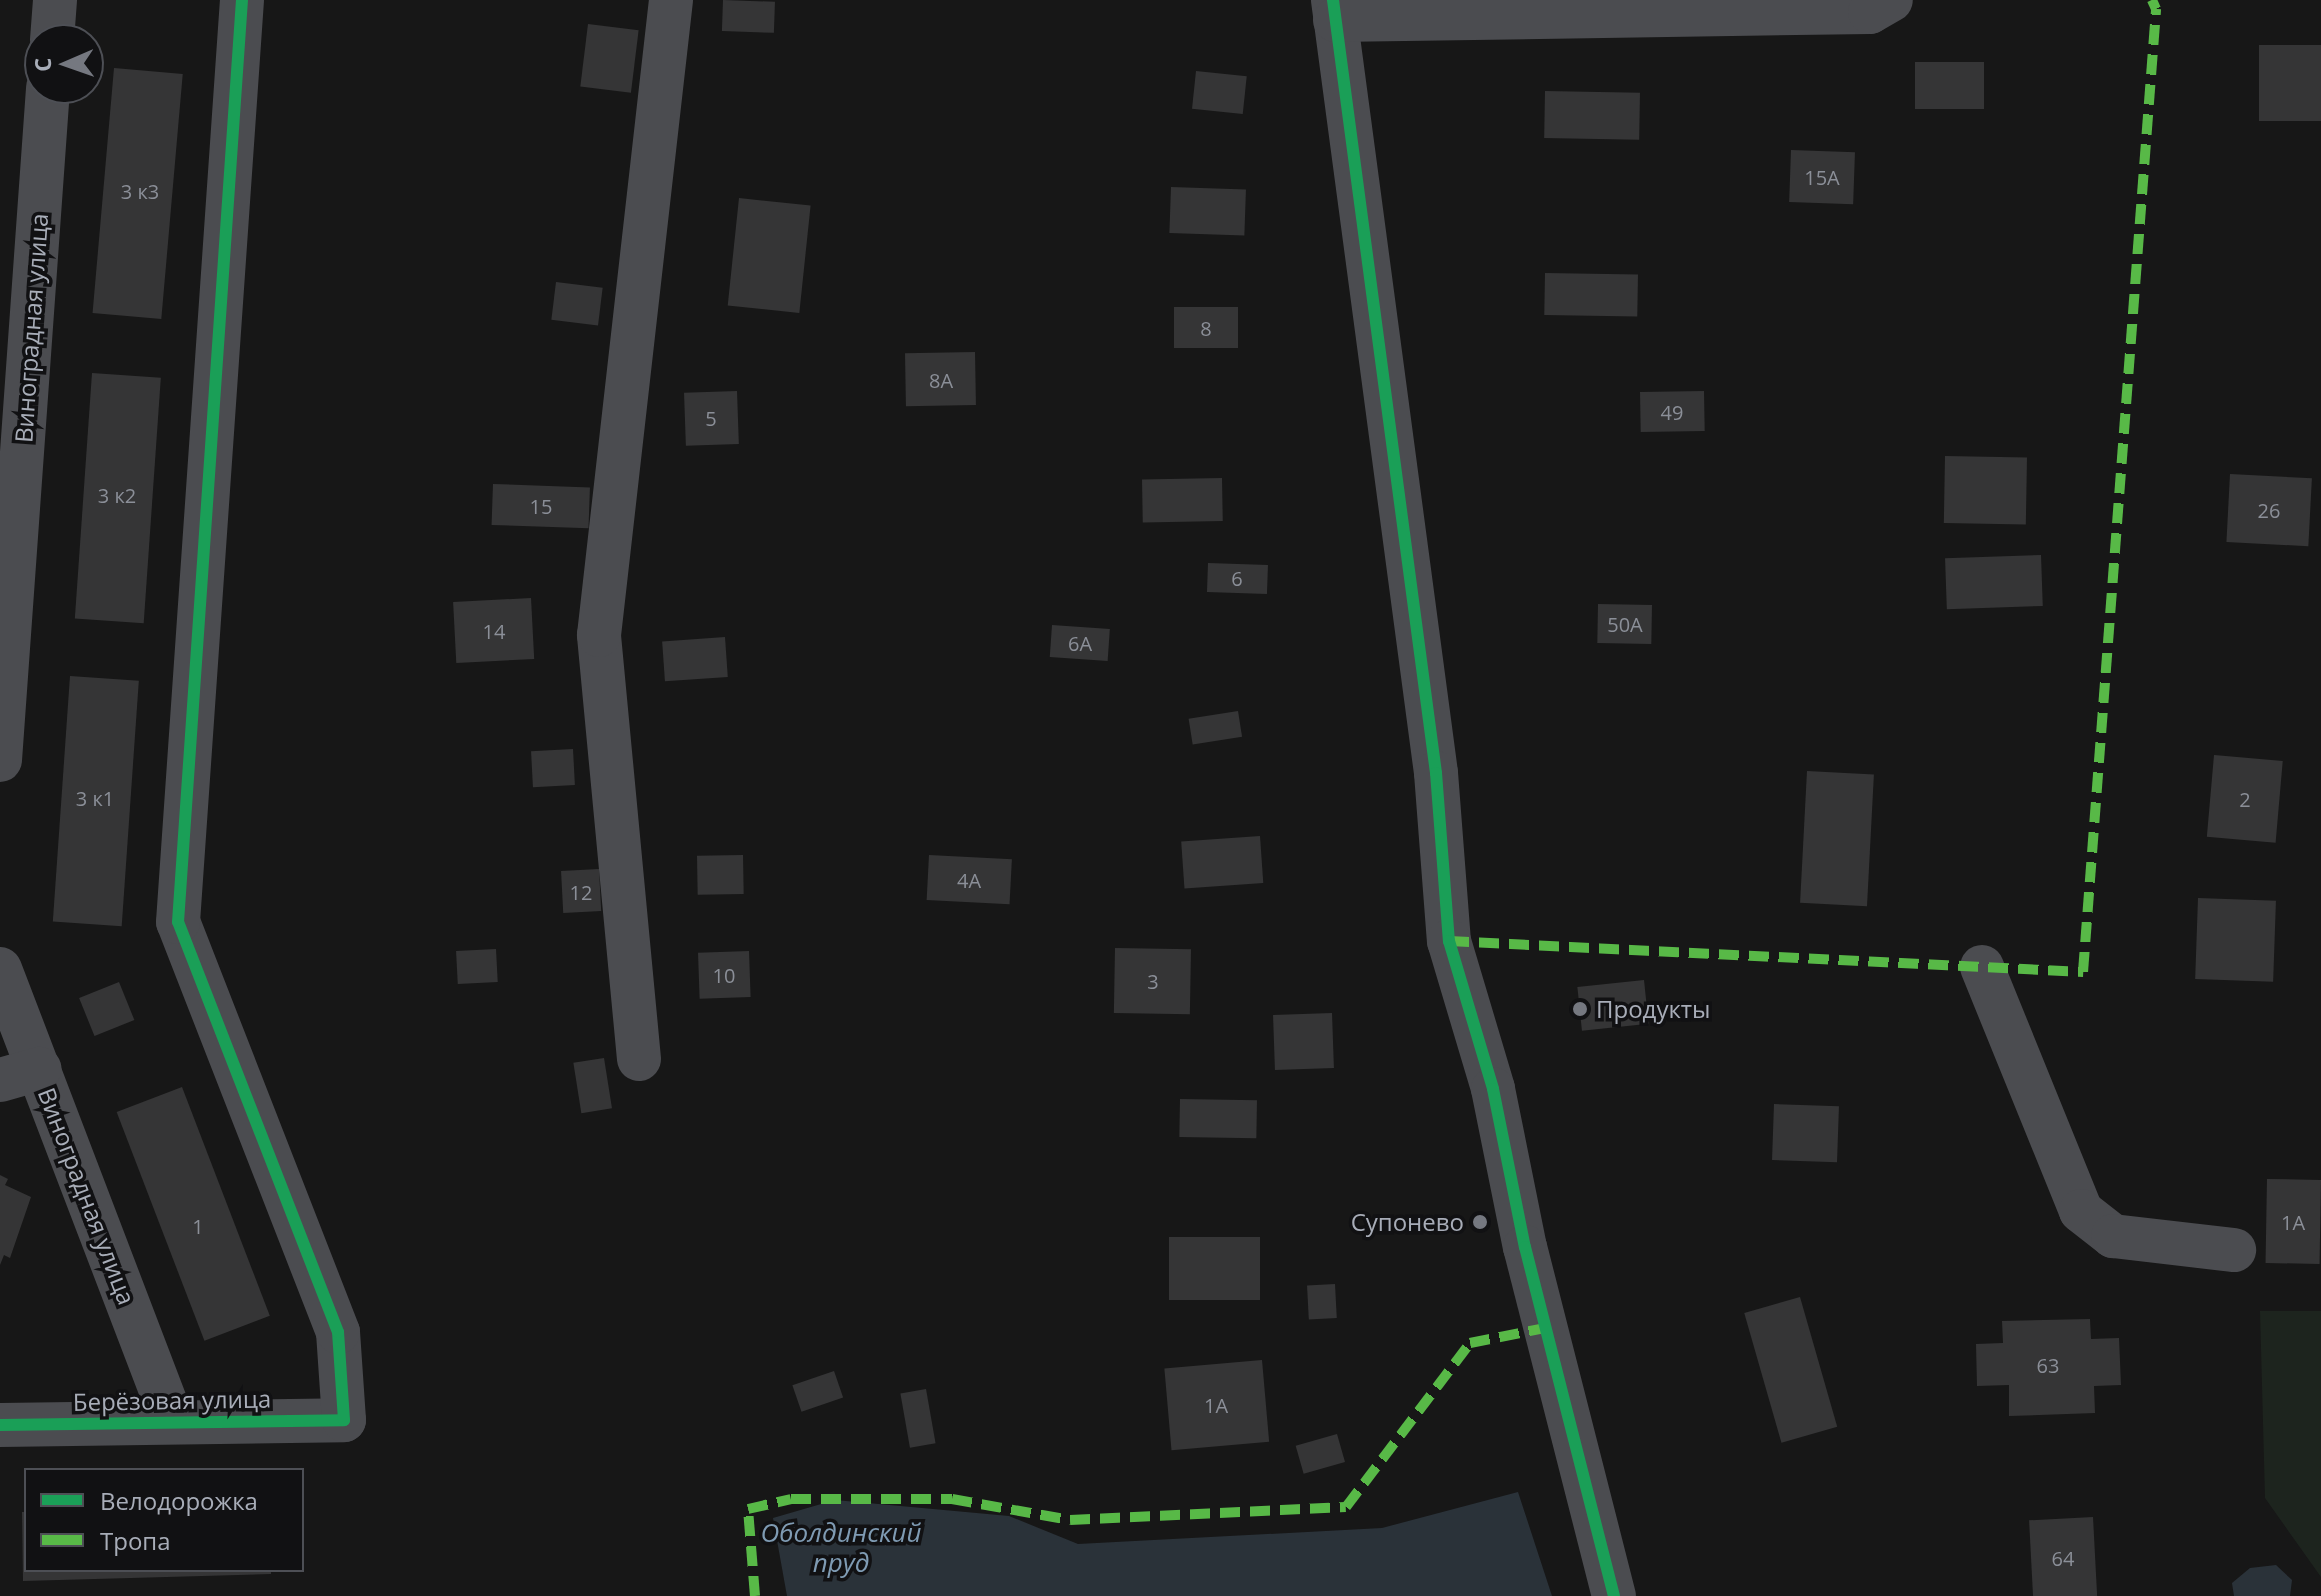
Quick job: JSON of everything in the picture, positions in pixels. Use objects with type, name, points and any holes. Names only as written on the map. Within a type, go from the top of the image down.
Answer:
[{"type":"street","points":[[53,24],[55,0]]},
{"type":"street","name":"Берёзовая улица","points":[[0,1425],[344,1420],[338,1332],[178,922],[242,0]]},
{"type":"street","points":[[639,1059],[599,635],[671,0]]},
{"type":"street","points":[[1614,1596],[1525,1247],[1493,1089],[1449,941],[1436,773],[1334,10],[1870,12],[1891,0]]},
{"type":"street","name":"Виноградная улица","points":[[0,760],[18,277],[45,104]]},
{"type":"street","points":[[1982,967],[2081,1211],[2113,1236],[2234,1250]]},
{"type":"street","name":"Виноградная улица","points":[[0,969],[19,1075],[173,1422]]},
{"type":"shaded area","points":[[2260,1311],[2321,1311],[2321,1577],[2265,1498]]},
{"type":"water","name":"Оболдинский пруд","points":[[1518,1492],[1552,1596],[787,1596],[773,1518],[835,1500],[1009,1516],[1078,1544],[1382,1528]]},
{"type":"water","points":[[2276,1565],[2292,1580],[2290,1596],[2234,1596],[2232,1583],[2250,1568]]},
{"type":"building","points":[[723,0],[775,2],[774,33],[722,31]]},
{"type":"building","points":[[588,24],[639,30],[631,93],[580,87]]},
{"type":"building","points":[[2259,45],[2321,45],[2321,121],[2259,121]]},
{"type":"building","points":[[1915,62],[1984,62],[1984,109],[1915,109]]},
{"type":"building","points":[[114,68],[183,74],[161,319],[93,313]]},
{"type":"building","points":[[1196,71],[1247,76],[1243,114],[1192,109]]},
{"type":"building","points":[[1545,91],[1640,93],[1639,140],[1544,138]]},
{"type":"building","points":[[1791,150],[1855,152],[1853,204],[1789,202]]},
{"type":"building","points":[[1171,187],[1246,190],[1244,236],[1169,233]]},
{"type":"building","points":[[739,198],[811,206],[799,313],[728,305]]},
{"type":"building","points":[[1545,273],[1638,275],[1637,317],[1544,315]]},
{"type":"building","points":[[556,282],[603,288],[598,325],[551,320]]},
{"type":"building","points":[[1174,307],[1238,307],[1238,348],[1174,348]]},
{"type":"building","points":[[975,352],[976,405],[906,406],[905,353]]},
{"type":"building","points":[[92,373],[161,378],[144,623],[75,618]]},
{"type":"building","points":[[737,391],[739,444],[686,446],[684,393]]},
{"type":"building","points":[[1704,391],[1705,431],[1641,432],[1640,392]]},
{"type":"building","points":[[1945,456],[2027,457],[2026,524],[1944,523]]},
{"type":"building","points":[[2230,474],[2312,478],[2308,546],[2226,542]]},
{"type":"building","points":[[1222,478],[1223,521],[1143,522],[1142,479]]},
{"type":"building","points":[[493,484],[590,487],[589,528],[492,525]]},
{"type":"building","points":[[2041,555],[2043,606],[1947,609],[1945,558]]},
{"type":"building","points":[[1208,563],[1268,565],[1267,594],[1207,592]]},
{"type":"building","points":[[531,598],[534,659],[456,663],[453,602]]},
{"type":"building","points":[[1598,604],[1652,605],[1651,644],[1597,643]]},
{"type":"building","points":[[1052,625],[1110,629],[1108,661],[1050,657]]},
{"type":"building","points":[[725,637],[728,677],[665,681],[662,641]]},
{"type":"building","points":[[70,676],[139,681],[122,926],[53,921]]},
{"type":"building","points":[[1238,711],[1242,737],[1193,745],[1189,719]]},
{"type":"building","points":[[573,749],[575,785],[533,787],[531,751]]},
{"type":"building","points":[[2214,755],[2283,761],[2276,843],[2207,837]]},
{"type":"building","points":[[1807,771],[1874,775],[1867,906],[1800,903]]},
{"type":"building","points":[[1260,836],[1263,883],[1184,888],[1181,842]]},
{"type":"building","points":[[743,855],[744,894],[698,895],[697,856]]},
{"type":"building","points":[[929,855],[1012,859],[1010,904],[927,900]]},
{"type":"building","points":[[599,869],[601,911],[563,913],[561,871]]},
{"type":"building","points":[[2198,898],[2276,901],[2273,982],[2195,979]]},
{"type":"building","points":[[1115,948],[1191,949],[1190,1014],[1114,1013]]},
{"type":"building","points":[[496,949],[498,982],[458,984],[456,951]]},
{"type":"building","points":[[749,951],[751,997],[700,999],[698,953]]},
{"type":"building","points":[[1644,980],[1649,1024],[1582,1031],[1577,987]]},
{"type":"building","points":[[119,982],[134,1020],[94,1036],[79,998]]},
{"type":"building","points":[[1332,1013],[1334,1068],[1275,1070],[1273,1015]]},
{"type":"building","points":[[604,1058],[612,1108],[581,1113],[573,1063]]},
{"type":"building","points":[[182,1087],[270,1316],[204,1341],[117,1112]]},
{"type":"building","points":[[1180,1099],[1257,1100],[1256,1138],[1179,1137]]},
{"type":"building","points":[[1774,1104],[1839,1106],[1837,1162],[1772,1160]]},
{"type":"building","points":[[0,1175],[8,1179],[5,1185],[31,1197],[10,1258],[4,1255],[0,1265]]},
{"type":"building","points":[[2267,1179],[2321,1180],[2320,1264],[2266,1263]]},
{"type":"building","points":[[1169,1237],[1260,1237],[1260,1300],[1169,1300]]},
{"type":"building","points":[[1335,1284],[1337,1318],[1309,1319],[1307,1285]]},
{"type":"building","points":[[1800,1297],[1837,1427],[1781,1443],[1744,1313]]},
{"type":"building","points":[[2090,1319],[2091,1339],[2119,1338],[2121,1385],[2094,1386],[2095,1413],[2009,1416],[2009,1385],[1977,1386],[1976,1344],[2003,1343],[2002,1321]]},
{"type":"building","points":[[1262,1360],[1269,1442],[1172,1450],[1164,1369]]},
{"type":"building","points":[[834,1371],[843,1397],[802,1412],[792,1385]]},
{"type":"building","points":[[926,1389],[936,1443],[910,1448],[900,1394]]},
{"type":"building","points":[[1337,1434],[1345,1462],[1304,1474],[1296,1446]]},
{"type":"building","points":[[22,1512],[24,1572],[271,1572],[271,1574],[23,1581]]},
{"type":"building","points":[[2093,1517],[2097,1596],[2033,1596],[2029,1520]]},
{"type":"marked path","points":[[1449,941],[2083,972],[2156,9],[2152,0]]},
{"type":"marked path","points":[[755,1596],[748,1509],[791,1499],[952,1499],[1070,1520],[1346,1507],[1470,1343],[1545,1328]]},
{"type":"cycle path","points":[[0,1425],[344,1420],[338,1332],[178,922],[242,0]]},
{"type":"cycle path","points":[[1333,0],[1436,773],[1449,941],[1493,1089],[1525,1247],[1614,1596]]},
{"type":"place","name":"Продукты","points":[[1580,1009]]},
{"type":"place","name":"Супонево","points":[[1480,1222]]}]
